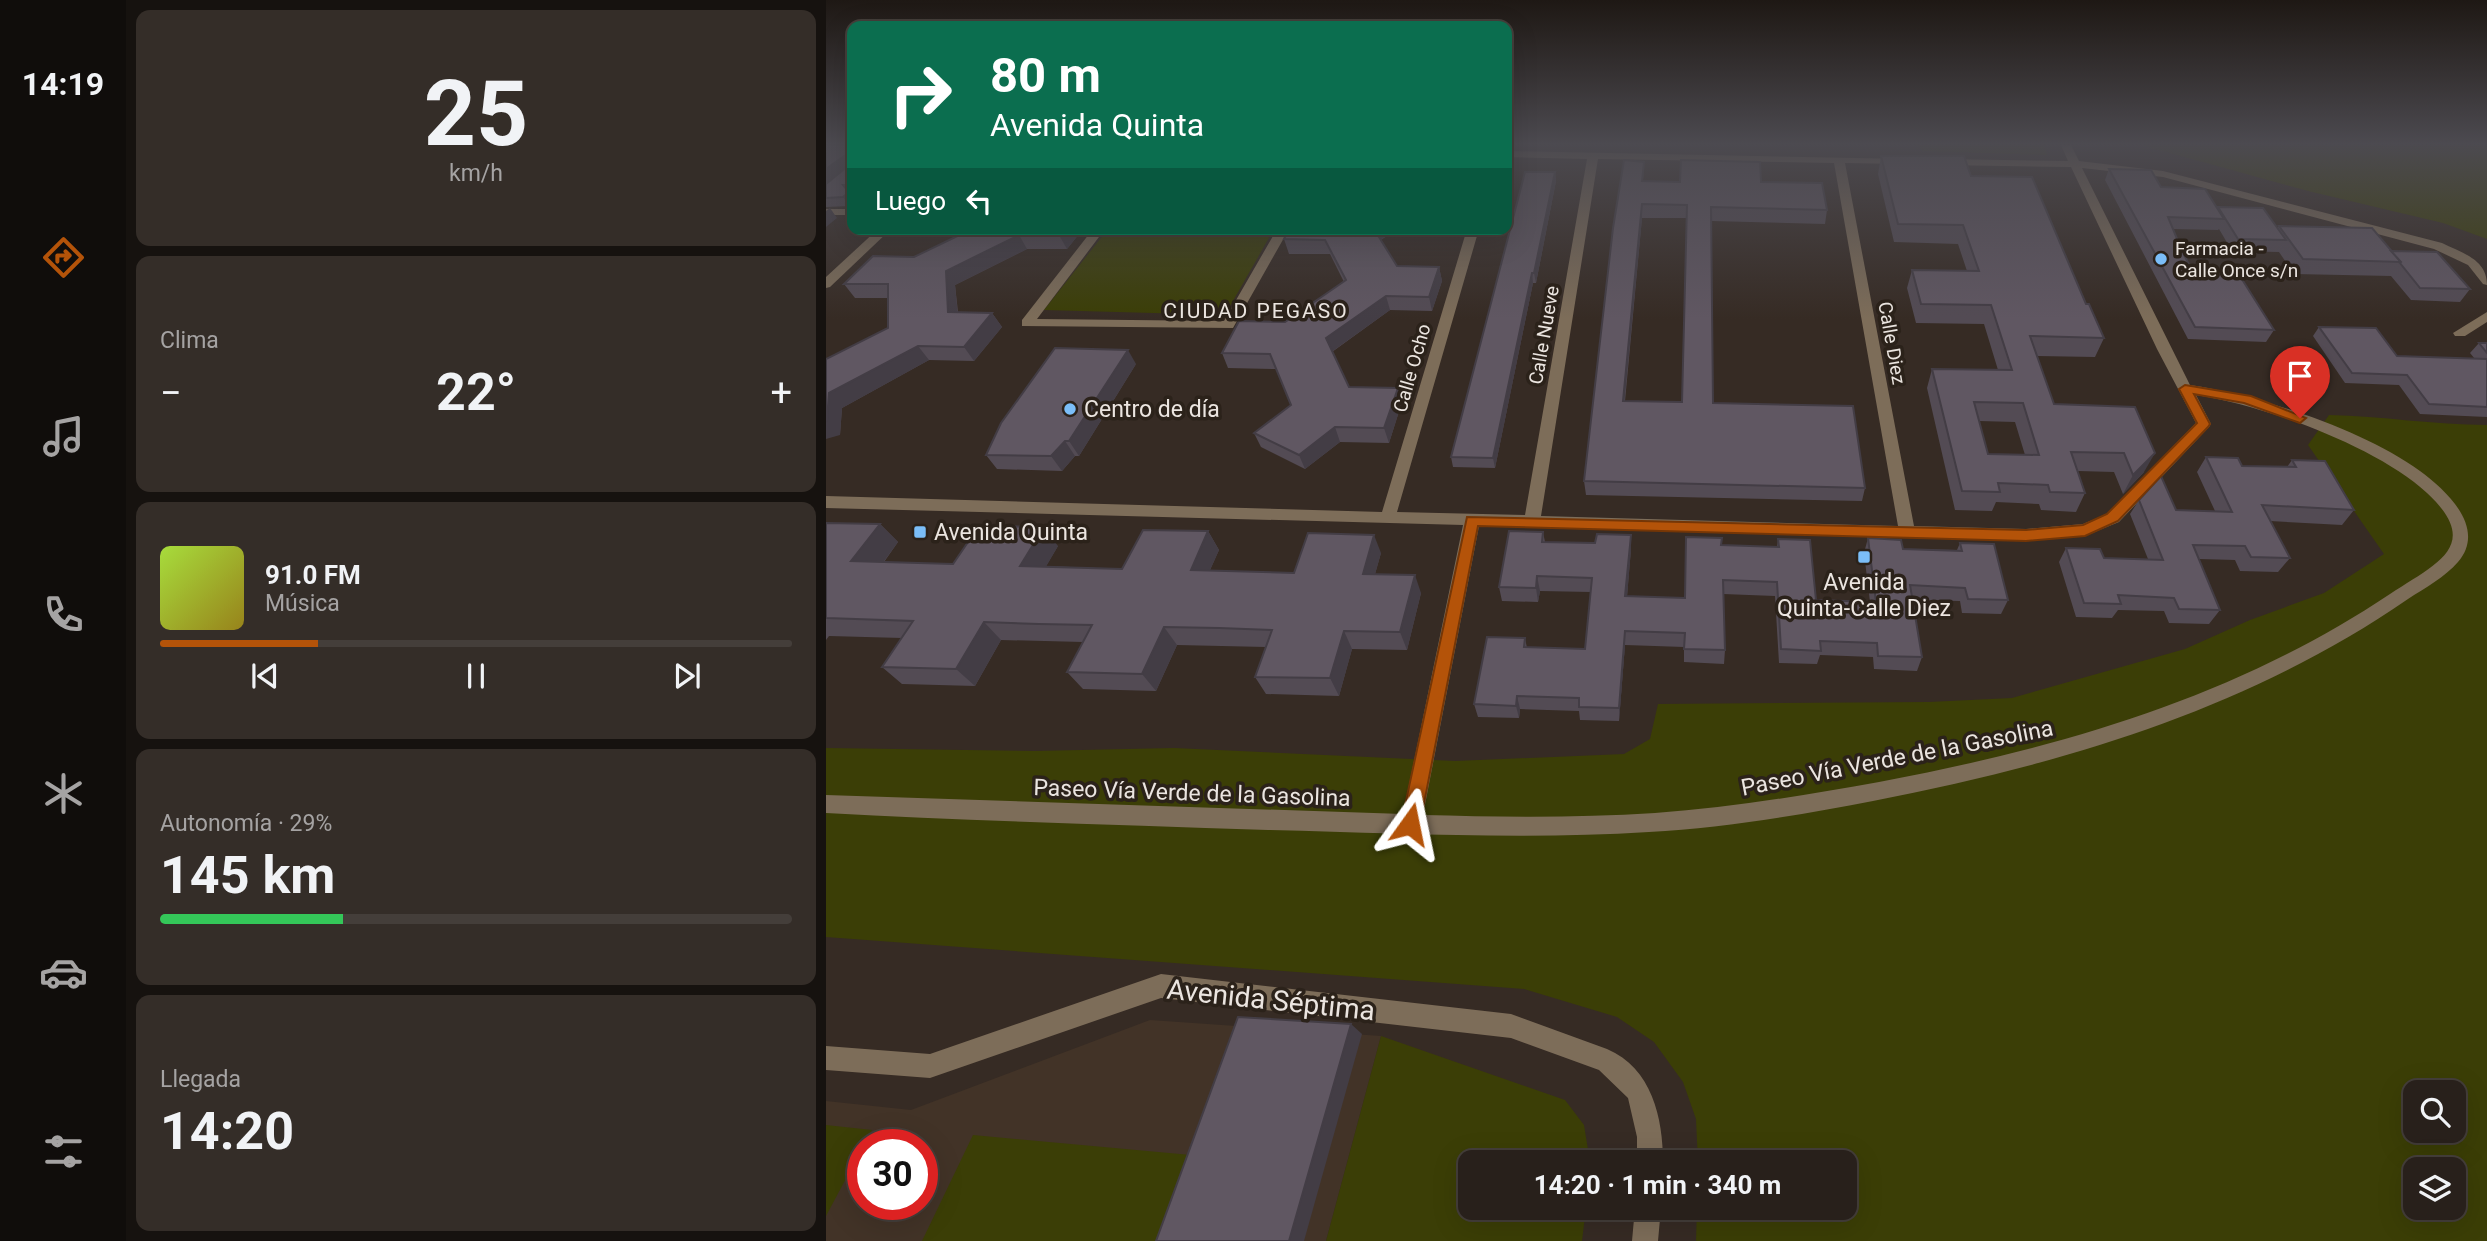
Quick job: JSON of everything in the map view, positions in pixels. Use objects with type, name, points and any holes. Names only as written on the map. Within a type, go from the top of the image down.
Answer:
[{"type":"street","name":"Calle Nueve","points":[[1532,521],[1585,203]]},
{"type":"street","name":"Calle Diez","points":[[1847,203],[1907,532]]},
{"type":"street","points":[[826,502],[2026,535],[2085,530],[2113,517],[2204,424],[2093,203]]},
{"type":"street","points":[[2273,203],[2438,246],[2472,262],[2487,281]]},
{"type":"street","points":[[826,212],[847,212]]},
{"type":"street","points":[[826,284],[879,235]]},
{"type":"street","points":[[1094,235],[1027,323],[1228,325],[1280,235]]},
{"type":"street","name":"Calle Ocho","points":[[1388,517],[1470,235]]},
{"type":"street","points":[[2460,333],[2487,316]]},
{"type":"street","name":"Paseo Vía Verde de la Gasolina","points":[[826,804],[1501,827],[1628,824],[1752,813],[1984,771],[2092,743],[2223,695],[2318,649],[2452,559],[2462,542],[2461,531],[2432,486],[2400,465],[2300,418],[2246,399],[2185,389]]},
{"type":"street","points":[[1410,824],[1472,520]]},
{"type":"street","name":"Avenida Séptima","points":[[826,1058],[930,1066],[1161,986],[1511,1026],[1607,1061],[1639,1091],[1650,1137],[1650,1150]]},
{"type":"street","points":[[1645,1241],[1647,1220]]},
{"type":"shaded area","points":[[2358,203],[2487,203],[2487,239],[2443,223]]},
{"type":"shaded area","points":[[1103,235],[1271,235],[1225,315],[1044,310]]},
{"type":"shaded area","points":[[2329,415],[2487,425],[2487,1241],[1696,1241],[1697,1220],[1857,1220],[1857,1150],[1697,1150],[1696,1119],[1683,1082],[1654,1042],[1617,1017],[1524,989],[826,937],[826,748],[1035,751],[1174,748],[1455,761],[1624,754],[1650,739],[1658,704],[1929,702],[2012,698],[2185,649],[2250,620],[2324,593],[2384,554],[2308,445]]},
{"type":"shaded area","points":[[1150,1020],[1381,1036],[1326,1241],[826,1241],[826,1101],[911,1110]]},
{"type":"shaded area","points":[[1381,1036],[1565,1100],[1584,1125],[1588,1150],[1458,1150],[1458,1220],[1585,1220],[1582,1241],[1326,1241]]},
{"type":"shaded area","points":[[826,1125],[863,1129],[847,1129],[847,1177],[826,1216]]},
{"type":"shaded area","points":[[973,1135],[1191,1155],[1162,1241],[922,1241],[932,1220],[938,1220],[938,1208]]},
{"type":"building","points":[[1517,203],[1549,203],[1493,458],[1451,457],[1509,235],[1512,235]]},
{"type":"building","points":[[1617,203],[1826,203],[1827,210],[1711,207],[1713,403],[1853,406],[1865,488],[1584,481]],"holes":[[[1642,204],[1687,205],[1682,402],[1623,401]]]},
{"type":"building","points":[[1893,203],[2043,203],[2086,304],[2089,304],[2104,338],[2030,336],[2054,404],[2135,407],[2155,453],[2133,475],[2124,453],[2071,452],[2085,493],[2050,492],[2048,485],[1998,483],[2000,492],[1962,491],[1932,369],[2012,370],[1991,305],[1921,304],[1912,270],[1979,271],[1963,225],[1898,224]],"holes":[[[1974,402],[2023,403],[2039,455],[1988,454]]]},
{"type":"building","points":[[2127,203],[2214,203],[2224,219],[2168,217],[2182,251],[2193,272],[2238,273],[2274,330],[2195,327]]},
{"type":"building","points":[[2218,207],[2263,208],[2286,240],[2238,239]]},
{"type":"building","points":[[2279,226],[2372,228],[2401,262],[2303,259]]},
{"type":"building","points":[[960,235],[1019,235],[946,271],[948,312],[992,313],[964,347],[918,346],[829,393],[826,421],[826,359],[888,328],[888,284],[844,284],[873,256],[914,257]]},
{"type":"building","points":[[1286,235],[1378,235],[1397,266],[1439,267],[1429,297],[1386,296],[1326,338],[1349,387],[1398,388],[1384,428],[1335,427],[1299,455],[1254,433],[1291,405],[1270,354],[1222,353],[1239,321],[1285,322],[1346,280],[1325,240],[1284,239]]},
{"type":"building","points":[[2391,251],[2437,252],[2470,289],[2420,288]]},
{"type":"building","points":[[2319,327],[2376,328],[2397,356],[2487,359],[2487,407],[2429,404],[2407,375],[2352,373]]},
{"type":"building","points":[[2479,343],[2487,343],[2487,353]]},
{"type":"building","name":"Centro de día","points":[[1055,348],[1128,350],[1069,441],[1065,441],[1051,456],[986,455],[1001,423]]},
{"type":"building","points":[[2206,457],[2238,458],[2242,466],[2296,467],[2292,460],[2325,461],[2354,510],[2262,505],[2290,558],[2251,557],[2245,546],[2193,545],[2220,610],[2179,609],[2174,598],[2118,595],[2121,604],[2084,603],[2066,548],[2100,549],[2104,558],[2163,560],[2139,500],[2161,476],[2176,510],[2232,512]]},
{"type":"building","points":[[826,523],[880,524],[851,561],[953,564],[979,526],[1044,527],[1020,566],[1122,569],[1143,530],[1208,531],[1191,570],[1294,573],[1308,533],[1374,535],[1363,574],[1415,575],[1400,632],[1344,631],[1330,678],[1255,677],[1272,630],[1164,627],[1142,674],[1067,672],[1092,625],[984,622],[956,669],[882,667],[913,621],[826,618]]},
{"type":"building","points":[[1509,531],[1543,532],[1542,542],[1595,543],[1597,534],[1631,535],[1625,596],[1685,598],[1686,537],[1722,538],[1721,545],[1779,547],[1778,539],[1810,540],[1816,600],[1876,602],[1868,538],[1901,540],[1903,549],[1962,551],[1960,543],[1994,544],[2008,600],[1968,599],[1965,588],[1910,585],[1922,657],[1878,656],[1877,643],[1820,641],[1821,651],[1781,649],[1777,582],[1723,580],[1725,650],[1684,649],[1685,633],[1625,631],[1619,708],[1579,707],[1579,698],[1517,696],[1516,706],[1474,704],[1487,637],[1525,638],[1524,647],[1585,649],[1592,578],[1537,576],[1536,588],[1499,587]]},
{"type":"building","points":[[1238,1017],[1351,1024],[1289,1241],[1156,1241]]},
{"type":"place","name":"Farmacia - Calle Once s/n","points":[[2161,259]]},
{"type":"place","name":"Centro de día","points":[[1070,409]]},
{"type":"place","name":"Avenida Quinta","points":[[920,532]]},
{"type":"place","name":"Avenida Quinta-Calle Diez","points":[[1864,557]]},
{"type":"district","name":"CIUDAD PEGASO","points":[[1256,311]]},
{"type":"route","points":[[1410,824],[1472,520],[2026,535],[2085,530],[2113,517],[2204,424],[2185,389],[2224,393],[2300,418]]}]
